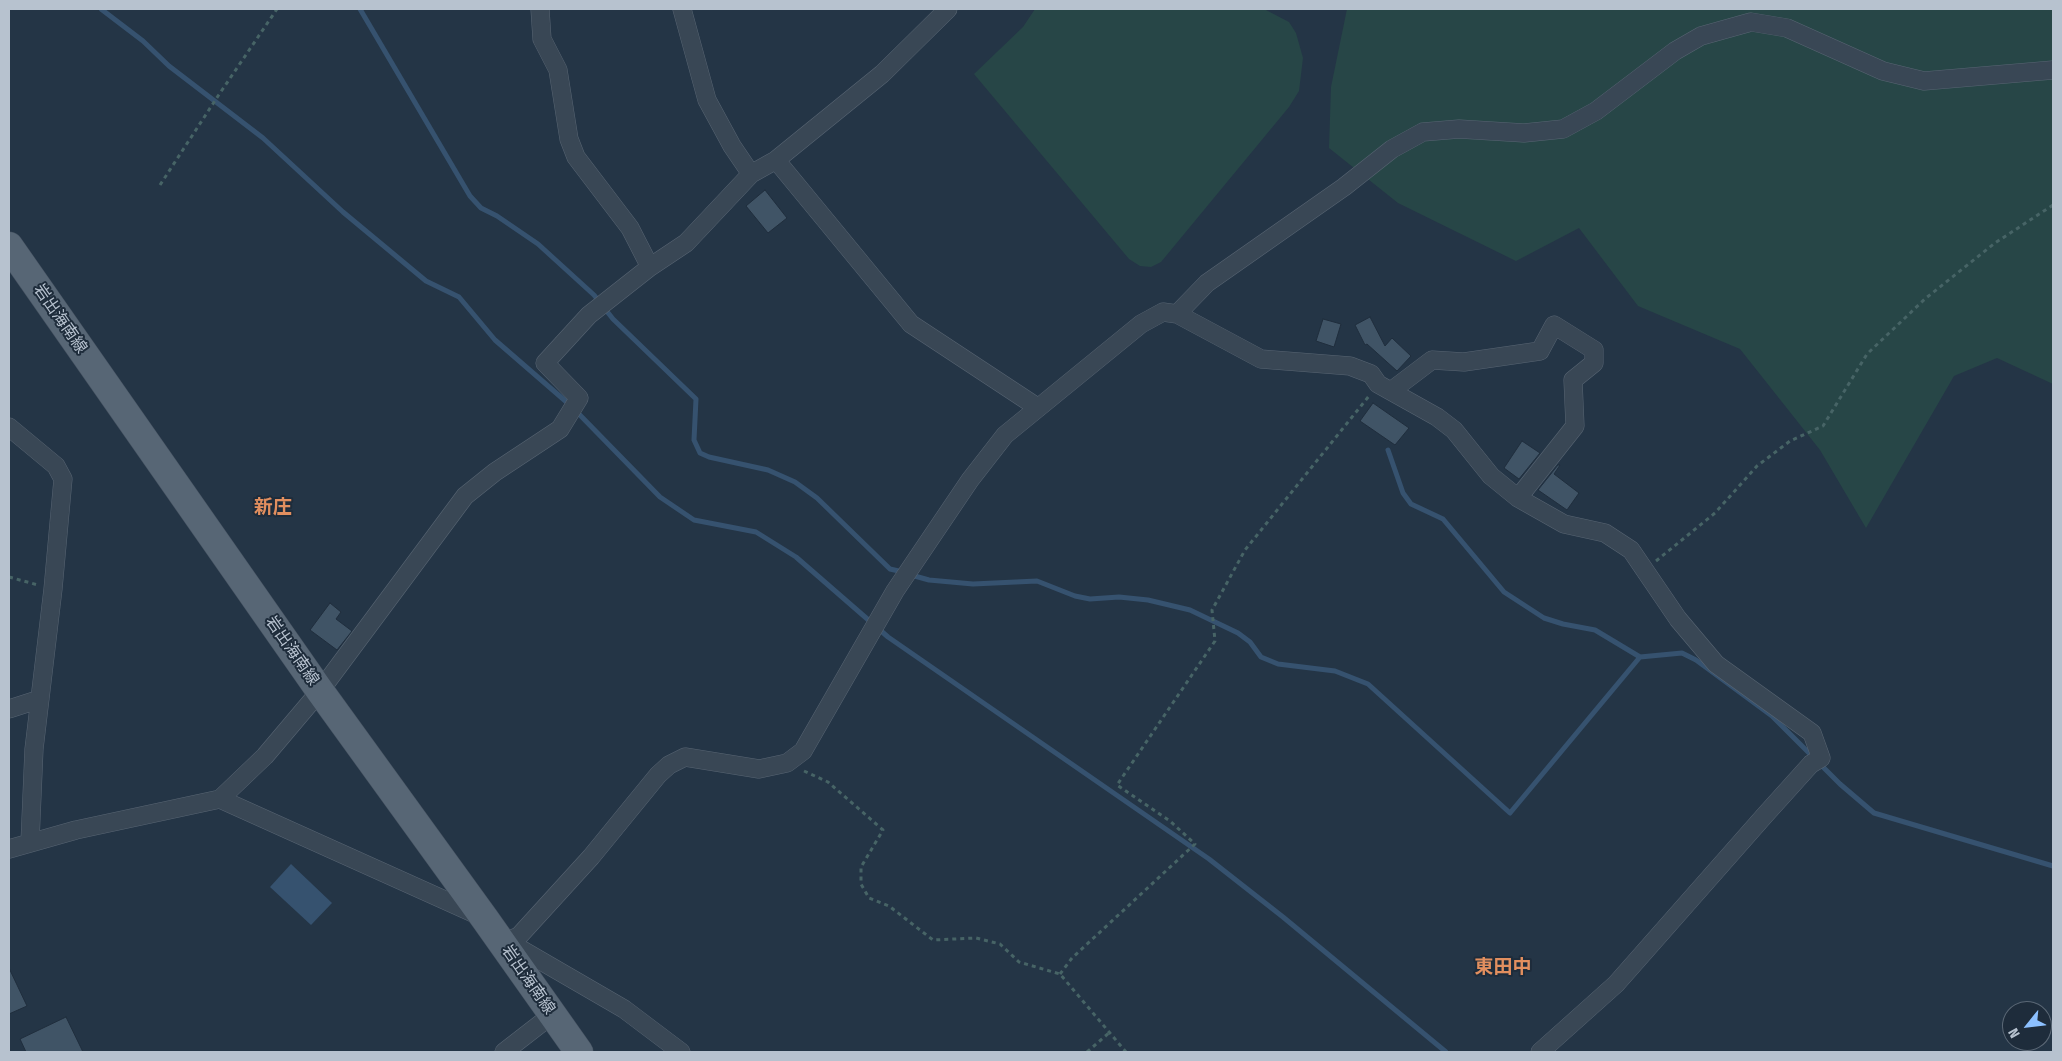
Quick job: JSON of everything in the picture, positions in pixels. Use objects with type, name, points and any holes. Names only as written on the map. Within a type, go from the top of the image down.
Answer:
[{"type":"main road","name":"岩出海南線","points":[[9,246],[320,691],[486,919],[579,1052]]},
{"type":"street","points":[[540,9],[542,39],[558,70],[568,139],[576,157],[630,228],[650,267]]},
{"type":"street","points":[[682,9],[707,100],[732,146],[751,174]]},
{"type":"street","points":[[9,849],[102,824],[220,799],[265,756],[320,691],[465,496],[495,472],[560,429],[579,398],[545,363],[589,315],[650,267],[686,243],[751,174],[776,160],[882,74],[948,9]]},
{"type":"street","points":[[1177,314],[1207,283],[1344,187],[1392,149],[1423,132],[1459,129],[1524,133],[1563,129],[1596,111],[1676,51],[1701,36],[1718,31],[1751,22],[1787,28],[1883,71],[1924,82],[2053,70]]},
{"type":"street","points":[[776,160],[911,324],[1037,407]]},
{"type":"street","points":[[502,943],[519,936],[591,857],[658,775],[669,765],[685,757],[758,768],[787,763],[803,752],[895,591],[970,480],[1005,435],[1141,324],[1163,312],[1177,314],[1261,359],[1350,366],[1371,374],[1385,387],[1437,417],[1454,430],[1491,476],[1518,498],[1564,524],[1605,533],[1631,550],[1678,619],[1716,664],[1812,733],[1821,758],[1804,771],[1616,984],[1540,1052]]},
{"type":"street","points":[[1385,387],[1432,360],[1464,362],[1540,351],[1554,325],[1594,350],[1594,363],[1573,380],[1575,426],[1518,498]]},
{"type":"street","points":[[9,427],[56,466],[63,479],[53,589],[34,749],[30,842]]},
{"type":"street","points":[[9,708],[40,699]]},
{"type":"street","points":[[220,799],[486,919]]},
{"type":"street","points":[[502,943],[524,950],[624,1010],[681,1052]]},
{"type":"street","points":[[504,1052],[553,1014]]},
{"type":"path","points":[[160,185],[278,9]]},
{"type":"path","points":[[1644,571],[1716,513],[1757,466],[1790,441],[1823,426],[1867,354],[1926,298],[1995,243],[2053,205]]},
{"type":"path","points":[[1060,974],[1072,958],[1195,844],[1170,821],[1117,785],[1215,641],[1212,610],[1245,550],[1385,387]]},
{"type":"path","points":[[9,577],[53,589]]},
{"type":"path","points":[[787,763],[828,782],[883,830],[861,867],[861,884],[869,898],[889,906],[933,940],[976,938],[1000,944],[1019,962],[1060,974],[1126,1052]]},
{"type":"path","points":[[1086,1052],[1110,1032]]},
{"type":"green space","points":[[1035,9],[1264,9],[1289,22],[1296,33],[1303,58],[1299,91],[1289,107],[1161,262],[1151,267],[1140,266],[1129,259],[974,74],[1023,27]]},
{"type":"green space","points":[[1347,9],[2053,9],[2053,384],[1997,358],[1954,376],[1866,528],[1820,450],[1740,349],[1638,306],[1579,228],[1516,261],[1398,203],[1329,148],[1331,87]]},
{"type":"water","points":[[291,864],[332,903],[311,925],[270,887]]},
{"type":"building","points":[[765,190],[787,218],[768,233],[746,206]]},
{"type":"building","points":[[1370,317],[1385,346],[1392,338],[1411,356],[1397,371],[1367,344],[1365,345],[1355,325]]},
{"type":"building","points":[[1323,319],[1341,324],[1334,347],[1316,341]]},
{"type":"building","points":[[1373,403],[1409,428],[1395,445],[1360,421]]},
{"type":"building","points":[[1522,441],[1540,453],[1519,479],[1504,468]]},
{"type":"building","points":[[1558,465],[1560,465],[1554,474],[1579,493],[1567,510],[1538,490]]},
{"type":"building","points":[[330,603],[341,612],[336,619],[352,631],[337,650],[310,630]]},
{"type":"building","points":[[9,968],[27,1006],[9,1014]]},
{"type":"building","points":[[66,1017],[83,1052],[26,1052],[20,1039]]},
{"type":"waterway","points":[[101,9],[143,41],[169,66],[263,138],[343,212],[426,281],[459,297],[495,340],[570,405]]},
{"type":"waterway","points":[[360,9],[470,196],[481,208],[497,216],[538,244],[594,295],[613,319],[696,399],[694,440],[700,453],[709,457],[768,470],[795,482],[817,498],[890,569],[903,572]]},
{"type":"waterway","points":[[576,411],[660,497],[694,520],[756,532],[796,557],[888,637],[1209,859],[1283,917],[1446,1052]]},
{"type":"waterway","points":[[1388,450],[1403,493],[1411,504],[1443,519],[1504,592],[1544,618],[1595,630],[1640,657],[1682,653],[1696,660],[1772,716],[1840,784],[1874,813],[2053,866]]},
{"type":"waterway","points":[[911,575],[929,580],[973,584],[1037,581],[1075,596],[1090,599],[1119,597],[1148,600],[1190,610],[1238,633],[1250,642],[1261,657],[1278,664],[1335,671],[1368,684],[1510,813],[1640,657]]},
{"type":"district","name":"新庄","points":[[273,508]]},
{"type":"district","name":"東田中","points":[[1503,968]]}]
